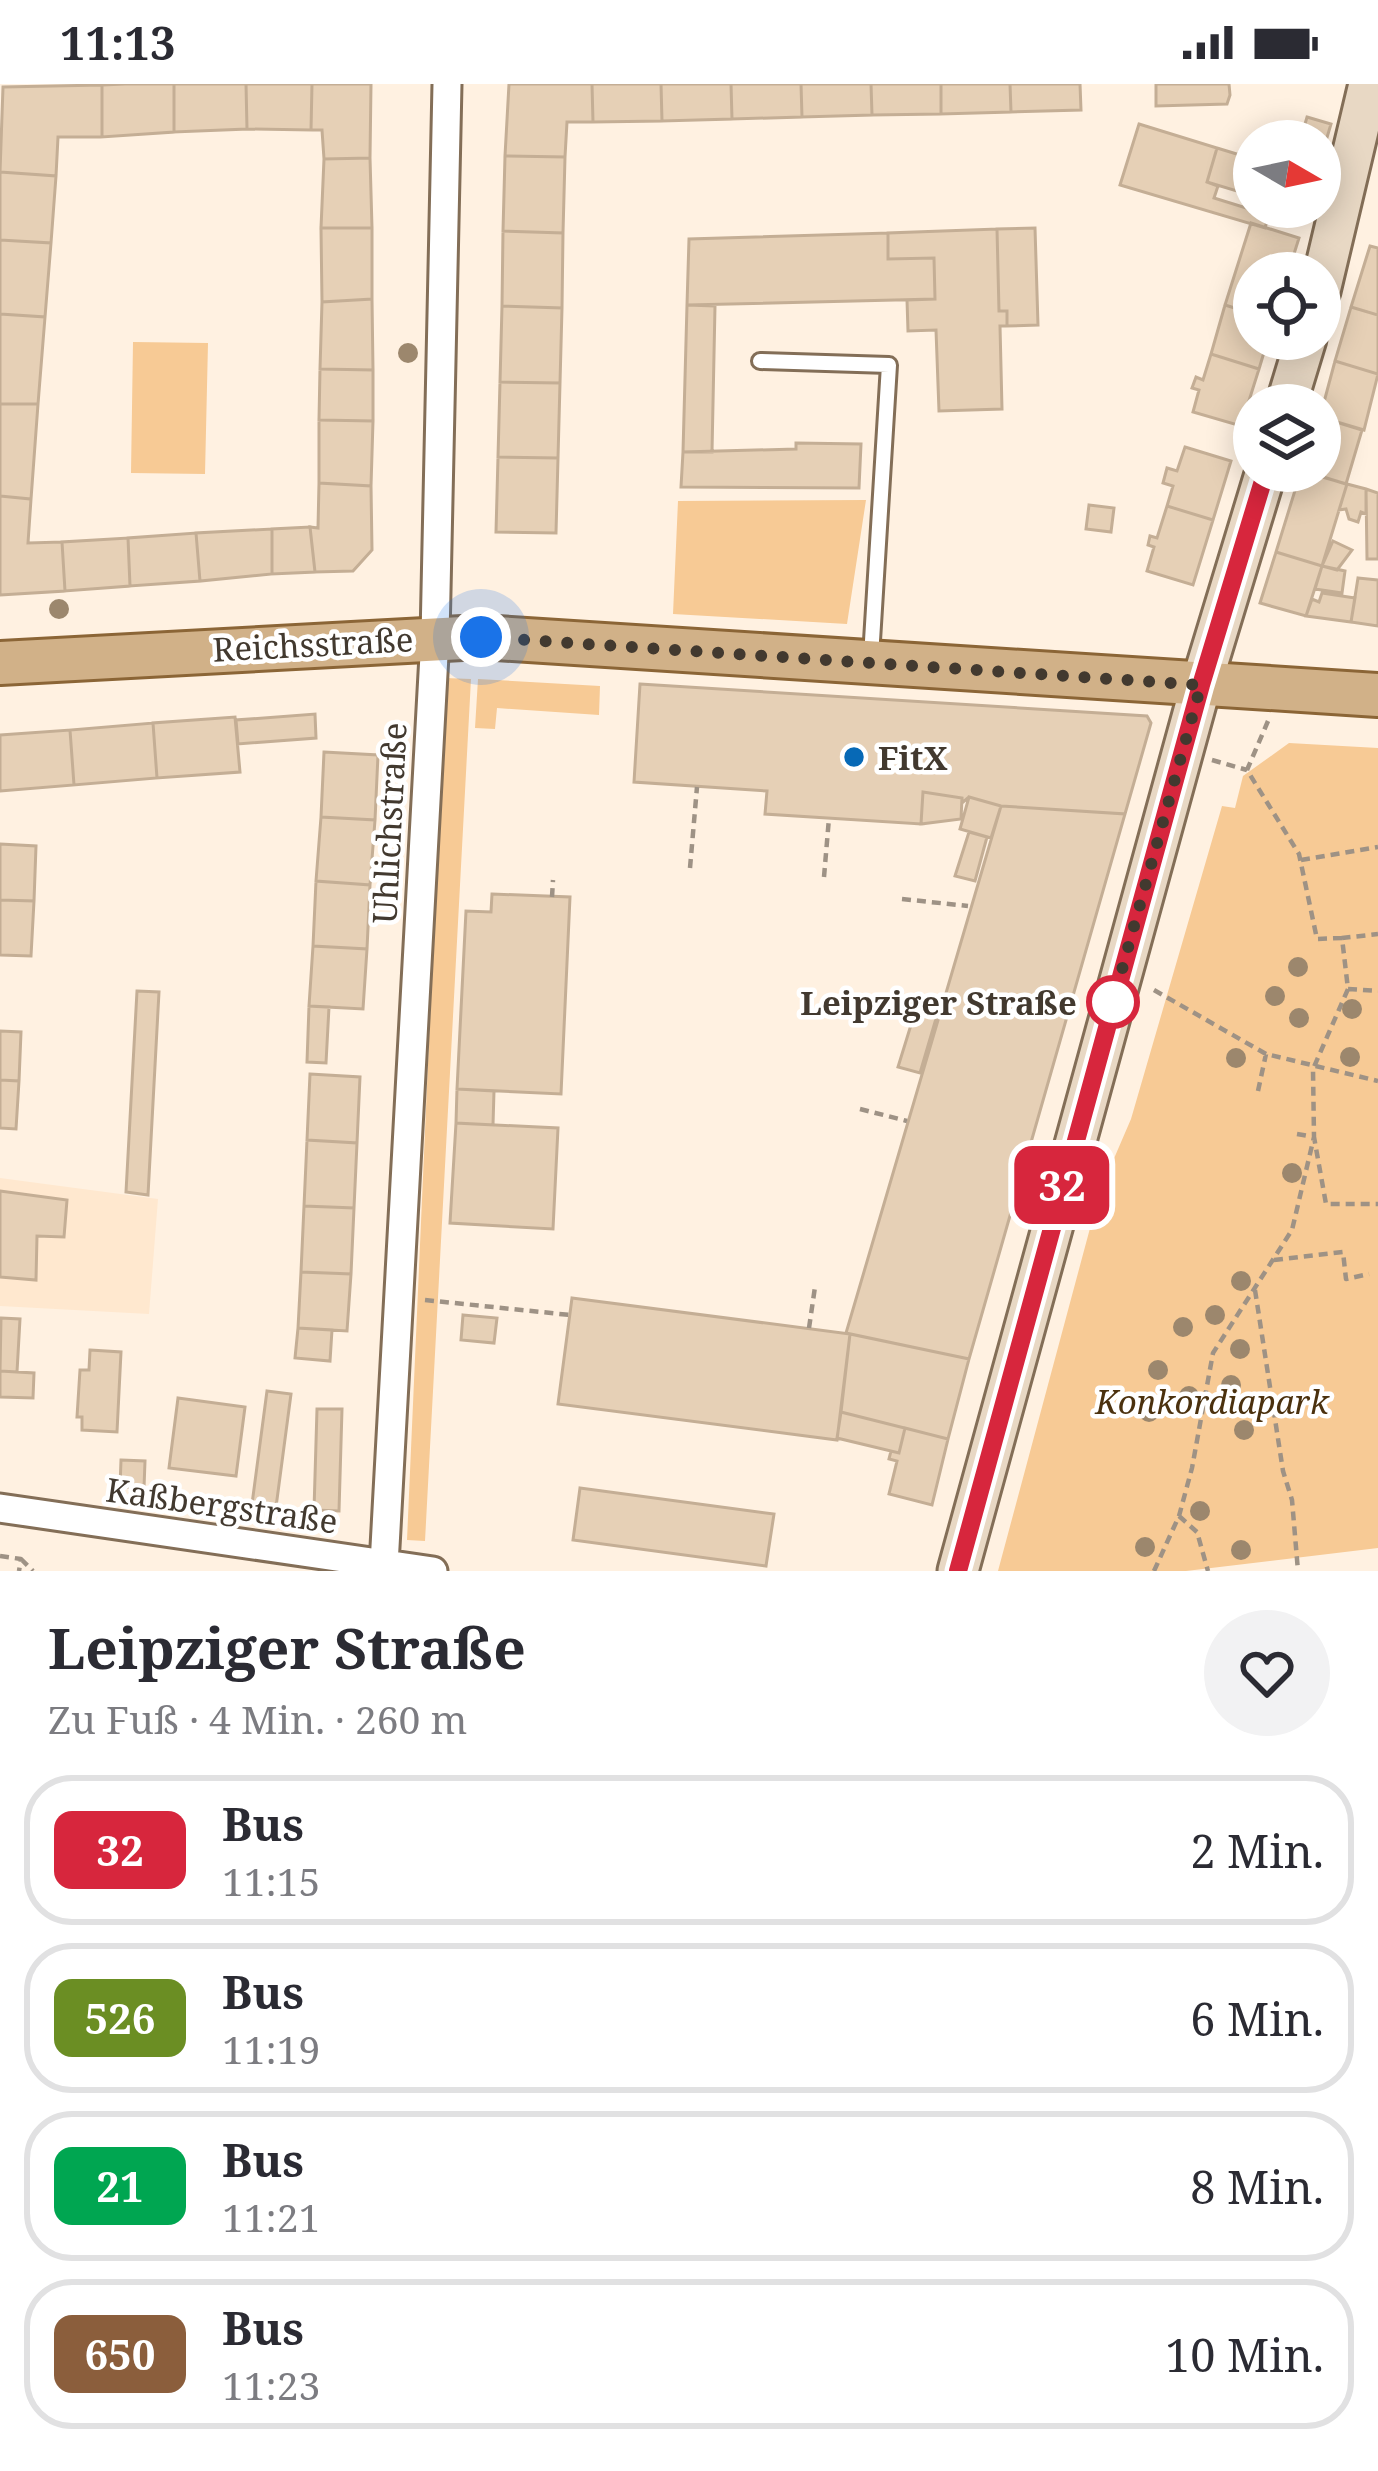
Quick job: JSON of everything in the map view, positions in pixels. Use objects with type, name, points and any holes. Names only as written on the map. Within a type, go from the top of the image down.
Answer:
[{"type":"main road","points":[[1329,252],[1370,84]]},
{"type":"main road","points":[[958,1571],[1201,685],[1260,492]]},
{"type":"main road","name":"Reichsstraße","points":[[0,662],[435,637],[1201,685]]},
{"type":"main road","points":[[1201,685],[1378,695]]},
{"type":"street","name":"Uhlichstraße","points":[[384,1565],[435,637],[447,84]]},
{"type":"street","name":"Kaßbergstraße","points":[[0,1508],[433,1571]]},
{"type":"lane","points":[[760,361],[889,365],[871,664]]},
{"type":"path","points":[[1282,688],[1246,770],[1300,860],[1317,939],[1378,934]]},
{"type":"path","points":[[690,868],[697,787]]},
{"type":"path","points":[[824,877],[830,818]]},
{"type":"path","points":[[1300,860],[1378,847]]},
{"type":"path","points":[[552,897],[553,880]]},
{"type":"path","points":[[902,899],[968,907]]},
{"type":"path","points":[[1342,938],[1348,988],[1313,1070],[1314,1137],[1325,1204],[1378,1204]]},
{"type":"path","points":[[1122,971],[1266,1054],[1313,1070],[1378,1081]]},
{"type":"path","points":[[1348,988],[1378,991]]},
{"type":"path","points":[[1258,1091],[1266,1054]]},
{"type":"path","points":[[860,1109],[907,1121]]},
{"type":"path","points":[[1298,1134],[1314,1137]]},
{"type":"path","points":[[1154,1571],[1179,1516],[1213,1353],[1292,1230],[1314,1137]]},
{"type":"path","points":[[1274,1260],[1343,1252],[1346,1280],[1369,1274]]},
{"type":"path","points":[[809,1328],[815,1287]]},
{"type":"path","points":[[1256,1290],[1283,1471],[1292,1500],[1298,1571]]},
{"type":"path","points":[[401,1298],[570,1315]]},
{"type":"path","points":[[1179,1516],[1197,1532],[1208,1571]]},
{"type":"path","points":[[0,1556],[21,1559],[33,1571]]},
{"type":"path","points":[[19,1571],[21,1559]]},
{"type":"shaded area","points":[[0,1178],[158,1199],[149,1314],[0,1306]]},
{"type":"green space","points":[[133,342],[208,343],[205,474],[131,473]]},
{"type":"green space","points":[[866,500],[847,624],[673,614],[678,501]]},
{"type":"green space","points":[[445,678],[471,679],[425,1541],[407,1540]]},
{"type":"green space","points":[[478,679],[600,686],[599,715],[497,708],[495,729],[475,728]]},
{"type":"green space","name":"Konkordiapark","points":[[1289,743],[1378,748],[1378,1548],[1186,1571],[998,1571],[1100,1191],[1131,1119],[1222,806],[1235,808],[1243,776]]},
{"type":"building","points":[[174,84],[174,132],[102,137],[102,85]]},
{"type":"building","points":[[174,84],[246,84],[247,129],[174,132]]},
{"type":"building","points":[[246,84],[312,84],[311,130],[247,129]]},
{"type":"building","points":[[312,84],[371,84],[370,158],[324,159],[322,130],[311,130]]},
{"type":"building","points":[[509,84],[592,84],[593,122],[567,122],[565,157],[505,156]]},
{"type":"building","points":[[592,84],[661,84],[662,121],[593,122]]},
{"type":"building","points":[[661,84],[731,84],[732,119],[662,121]]},
{"type":"building","points":[[731,84],[801,84],[802,117],[732,119]]},
{"type":"building","points":[[801,84],[871,84],[872,115],[802,117]]},
{"type":"building","points":[[871,84],[941,84],[941,114],[872,115]]},
{"type":"building","points":[[941,84],[1010,84],[1011,112],[941,114]]},
{"type":"building","points":[[1010,84],[1080,84],[1081,110],[1011,112]]},
{"type":"building","points":[[1156,84],[1229,84],[1230,95],[1227,104],[1156,106]]},
{"type":"building","points":[[102,85],[102,137],[58,137],[56,176],[0,172],[3,87]]},
{"type":"building","points":[[1139,124],[1217,148],[1207,182],[1218,186],[1214,198],[1233,204],[1233,219],[1120,185]]},
{"type":"building","points":[[1217,148],[1233,153],[1233,190],[1207,182]]},
{"type":"building","points":[[505,156],[565,157],[563,233],[503,231]]},
{"type":"building","points":[[370,158],[372,228],[321,228],[324,159]]},
{"type":"building","points":[[0,172],[56,176],[51,243],[0,240]]},
{"type":"building","points":[[321,228],[372,228],[372,299],[322,302]]},
{"type":"building","points":[[1035,228],[1038,325],[1007,326],[1007,311],[999,311],[997,229]]},
{"type":"building","points":[[1249,228],[1299,238],[1295,252],[1242,252]]},
{"type":"building","points":[[997,229],[999,311],[1007,311],[1007,326],[1000,326],[1002,409],[939,411],[936,330],[908,331],[907,300],[935,299],[934,258],[888,259],[888,233]]},
{"type":"building","points":[[503,231],[563,233],[562,308],[502,306]]},
{"type":"building","points":[[888,233],[888,259],[934,258],[935,299],[687,305],[689,239]]},
{"type":"building","points":[[0,240],[51,243],[45,317],[0,314]]},
{"type":"building","points":[[1370,246],[1378,248],[1378,315],[1351,307]]},
{"type":"building","points":[[1233,280],[1233,307],[1225,305]]},
{"type":"building","points":[[372,299],[373,370],[320,369],[322,302]]},
{"type":"building","points":[[687,305],[715,306],[712,452],[683,452]]},
{"type":"building","points":[[1225,305],[1233,307],[1233,360],[1262,360],[1259,369],[1211,354]]},
{"type":"building","points":[[502,306],[562,308],[560,383],[500,382]]},
{"type":"building","points":[[1351,307],[1378,315],[1378,374],[1335,361],[1341,360]]},
{"type":"building","points":[[0,314],[45,317],[38,404],[0,404]]},
{"type":"building","points":[[1211,354],[1259,369],[1254,384],[1233,384],[1233,424],[1193,412],[1199,390],[1192,388],[1196,377],[1203,380]]},
{"type":"building","points":[[1335,361],[1378,374],[1364,430],[1341,423],[1341,384],[1329,384]]},
{"type":"building","points":[[320,369],[373,370],[373,421],[319,420]]},
{"type":"building","points":[[500,382],[560,383],[558,458],[498,457]]},
{"type":"building","points":[[0,404],[38,404],[31,499],[0,496]]},
{"type":"building","points":[[319,420],[373,421],[371,486],[319,483]]},
{"type":"building","points":[[1341,424],[1362,430],[1346,484],[1341,482]]},
{"type":"building","points":[[796,443],[861,444],[859,488],[681,487],[683,452],[796,449]]},
{"type":"building","points":[[1185,447],[1231,461],[1213,520],[1167,506],[1173,486],[1163,483],[1167,468],[1177,471]]},
{"type":"building","points":[[498,457],[558,458],[556,533],[496,532]]},
{"type":"building","points":[[1341,482],[1347,484],[1322,566],[1276,552],[1295,492],[1341,492]]},
{"type":"building","points":[[319,483],[371,486],[372,550],[353,571],[315,572],[310,527],[318,528]]},
{"type":"building","points":[[1347,484],[1366,489],[1366,514],[1361,512],[1358,522],[1349,519],[1346,509],[1339,510]]},
{"type":"building","points":[[1366,489],[1378,493],[1378,559],[1367,559]]},
{"type":"building","points":[[0,496],[31,499],[28,543],[62,542],[65,591],[0,595]]},
{"type":"building","points":[[1089,505],[1114,508],[1111,532],[1086,529]]},
{"type":"building","points":[[1167,506],[1213,520],[1193,585],[1147,571],[1154,547],[1148,545],[1150,536],[1157,538]]},
{"type":"building","points":[[310,527],[315,572],[272,574],[272,529]]},
{"type":"building","points":[[272,529],[272,574],[200,581],[196,533]]},
{"type":"building","points":[[196,533],[200,581],[130,586],[128,538]]},
{"type":"building","points":[[128,538],[130,586],[65,591],[62,542]]},
{"type":"building","points":[[1333,541],[1352,550],[1337,570],[1322,566]]},
{"type":"building","points":[[1276,552],[1322,566],[1306,616],[1260,603]]},
{"type":"building","points":[[1322,566],[1345,571],[1342,593],[1315,589]]},
{"type":"building","points":[[1358,578],[1378,580],[1378,626],[1351,622]]},
{"type":"building","points":[[1322,593],[1355,598],[1351,622],[1306,616],[1312,599],[1319,602]]},
{"type":"building","points":[[640,684],[1147,716],[1151,723],[1125,814],[1001,806],[969,797],[962,803],[962,798],[923,792],[921,824],[765,814],[767,791],[634,782]]},
{"type":"building","points":[[315,714],[316,738],[238,744],[236,720]]},
{"type":"building","points":[[235,717],[240,772],[157,778],[153,723]]},
{"type":"building","points":[[153,723],[157,778],[74,785],[70,730]]},
{"type":"building","points":[[70,730],[74,785],[0,791],[0,735]]},
{"type":"building","points":[[324,752],[378,755],[375,820],[321,817]]},
{"type":"building","points":[[923,792],[962,798],[961,819],[921,824]]},
{"type":"building","points":[[969,797],[1001,806],[991,838],[960,829]]},
{"type":"building","points":[[1001,806],[1125,814],[969,1359],[846,1333]]},
{"type":"building","points":[[321,817],[375,820],[370,885],[316,881]]},
{"type":"building","points":[[969,832],[987,837],[975,881],[955,876]]},
{"type":"building","points":[[0,844],[36,846],[34,901],[0,900]]},
{"type":"building","points":[[316,881],[370,885],[367,949],[313,946]]},
{"type":"building","points":[[492,894],[570,897],[561,1094],[457,1089],[466,911],[491,912]]},
{"type":"building","points":[[0,900],[34,901],[31,956],[0,955]]},
{"type":"building","points":[[313,946],[367,949],[363,1009],[309,1006]]},
{"type":"building","points":[[137,991],[159,992],[148,1195],[126,1192]]},
{"type":"building","points":[[919,999],[940,1005],[920,1073],[898,1067]]},
{"type":"building","points":[[309,1006],[329,1007],[326,1063],[307,1062]]},
{"type":"building","points":[[0,1031],[21,1032],[19,1081],[0,1080]]},
{"type":"building","points":[[310,1074],[360,1077],[357,1143],[307,1140]]},
{"type":"building","points":[[0,1080],[19,1081],[16,1129],[0,1128]]},
{"type":"building","points":[[457,1089],[494,1091],[493,1125],[456,1123]]},
{"type":"building","points":[[456,1123],[558,1128],[553,1229],[450,1223]]},
{"type":"building","points":[[307,1140],[357,1143],[354,1208],[304,1206]]},
{"type":"building","points":[[0,1191],[67,1200],[64,1237],[37,1236],[36,1280],[0,1277]]},
{"type":"building","points":[[304,1206],[354,1208],[351,1274],[301,1272]]},
{"type":"building","points":[[301,1272],[351,1274],[347,1331],[298,1328]]},
{"type":"building","points":[[572,1298],[850,1334],[837,1440],[558,1404]]},
{"type":"building","points":[[463,1315],[497,1318],[494,1343],[461,1340]]},
{"type":"building","points":[[1,1318],[20,1319],[17,1372],[0,1371]]},
{"type":"building","points":[[298,1328],[332,1330],[330,1361],[295,1358]]},
{"type":"building","points":[[850,1334],[969,1359],[948,1439],[841,1412]]},
{"type":"building","points":[[90,1350],[121,1352],[117,1432],[82,1430],[82,1417],[77,1417],[80,1370],[89,1370]]},
{"type":"building","points":[[0,1371],[34,1373],[33,1398],[0,1397]]},
{"type":"building","points":[[267,1391],[291,1394],[276,1507],[252,1504]]},
{"type":"building","points":[[178,1398],[245,1407],[236,1476],[169,1468]]},
{"type":"building","points":[[317,1409],[342,1409],[339,1511],[314,1510]]},
{"type":"building","points":[[841,1412],[905,1428],[899,1453],[837,1438]]},
{"type":"building","points":[[905,1428],[948,1439],[932,1505],[889,1494],[897,1461],[889,1459],[891,1451],[899,1453]]},
{"type":"building","points":[[121,1460],[145,1461],[144,1488],[120,1487]]},
{"type":"building","points":[[580,1488],[774,1514],[766,1566],[573,1540]]},
{"type":"bus line","name":"32","points":[[958,1571],[1201,685],[1260,492]]},
{"type":"place","name":"FitX","points":[[854,757]]},
{"type":"place","name":"Leipziger Straße","points":[[1113,1002]]},
{"type":"route","points":[[481,637],[1201,685],[1113,1002]]}]
